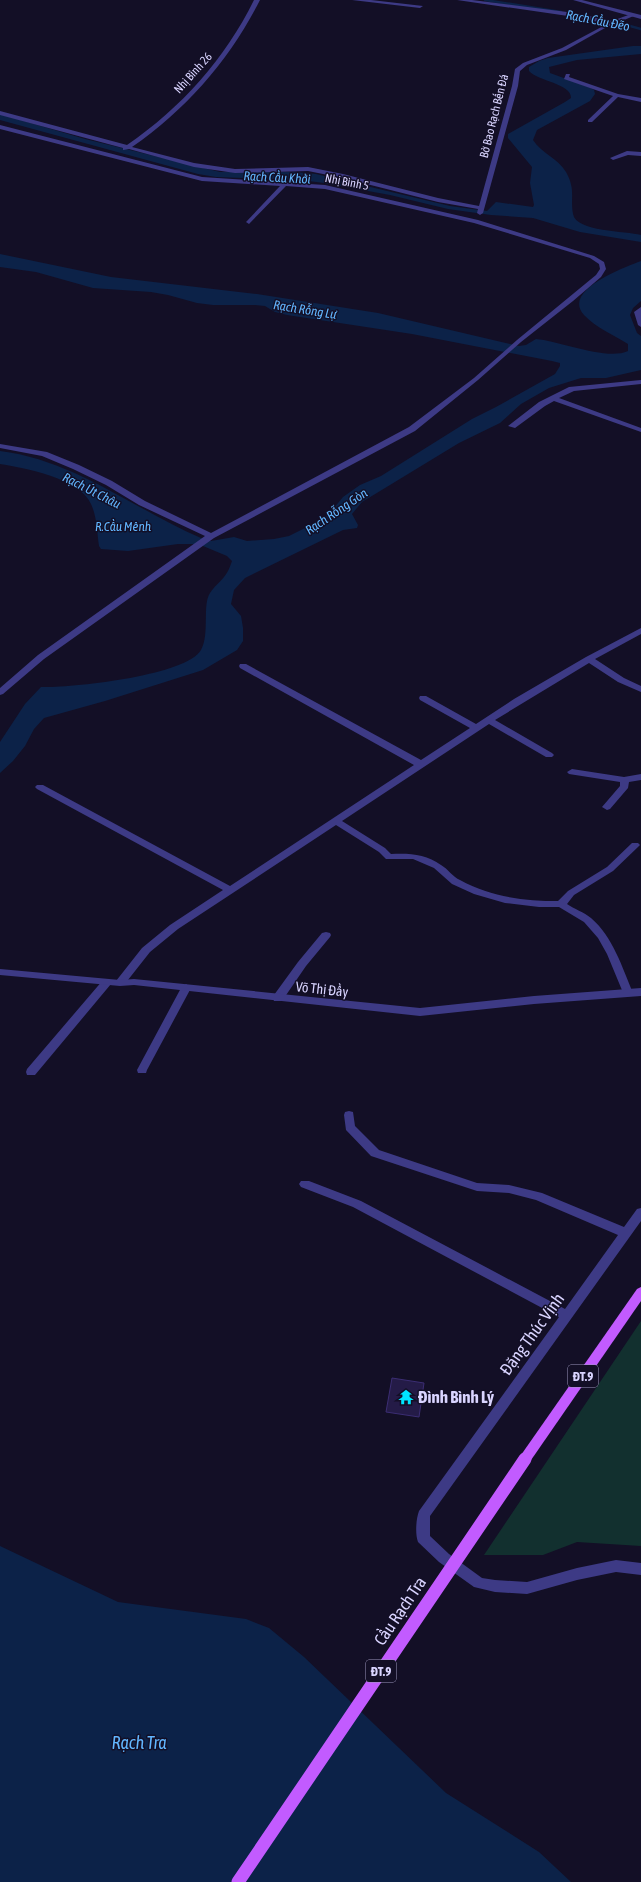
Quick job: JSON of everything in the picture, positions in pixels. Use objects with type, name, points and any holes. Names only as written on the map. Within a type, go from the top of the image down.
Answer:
[{"type":"main road","name":"Cầu Rạch Tra","points":[[238,1882],[525,1459],[641,1292]]},
{"type":"street","name":"Nhị Bình 26","points":[[115,155],[158,126],[202,83],[218,64],[250,16],[257,0]]},
{"type":"street","points":[[355,0],[420,6]]},
{"type":"street","points":[[460,0],[575,15],[613,23]]},
{"type":"street","points":[[576,0],[641,17]]},
{"type":"street","name":"Bờ Bao Rạch Bến Đá","points":[[476,221],[515,86],[517,70],[525,64],[564,49],[613,23],[633,15]]},
{"type":"street","points":[[568,75],[566,78],[617,95],[641,100]]},
{"type":"street","points":[[590,122],[617,95]]},
{"type":"street","points":[[0,113],[194,165],[235,171],[308,170],[343,176],[480,210]]},
{"type":"street","name":"Nhị Bình 5","points":[[0,127],[115,155],[202,179],[326,187],[476,221],[592,257],[602,263],[603,269],[599,276],[507,353],[412,429],[209,538]]},
{"type":"street","points":[[613,158],[626,153],[641,154]]},
{"type":"street","points":[[249,222],[284,185]]},
{"type":"street","points":[[641,309],[637,312],[641,325]]},
{"type":"street","points":[[512,426],[566,390],[579,387],[641,382]]},
{"type":"street","points":[[552,398],[641,430]]},
{"type":"street","points":[[0,446],[44,454],[76,467],[109,483],[142,503],[209,538],[41,657],[0,692]]},
{"type":"street","points":[[120,983],[146,950],[174,927],[517,701],[589,658],[641,631]]},
{"type":"street","points":[[589,658],[621,680],[641,690]]},
{"type":"street","points":[[243,666],[422,765]]},
{"type":"street","points":[[423,698],[477,728]]},
{"type":"street","points":[[489,720],[549,755]]},
{"type":"street","points":[[572,772],[624,780],[641,777]]},
{"type":"street","points":[[607,807],[625,786],[624,780]]},
{"type":"street","points":[[40,787],[230,890]]},
{"type":"street","points":[[336,821],[389,856],[414,856],[437,866],[455,882],[478,892],[508,901],[539,904],[561,904],[571,893],[610,869],[635,846]]},
{"type":"street","points":[[561,904],[566,910],[586,919],[601,933],[628,993]]},
{"type":"street","points":[[278,998],[302,964],[326,935]]},
{"type":"street","name":"Võ Thị Đầy","points":[[4,973],[120,983],[134,982],[420,1012],[641,992]]},
{"type":"street","points":[[31,1072],[107,982]]},
{"type":"street","points":[[142,1070],[186,988]]},
{"type":"street","points":[[349,1115],[350,1127],[375,1153],[477,1187],[509,1189],[538,1196],[626,1233]]},
{"type":"street","points":[[305,1184],[357,1204],[567,1316]]},
{"type":"street","name":"Đặng Thúc Vịnh","points":[[641,1212],[424,1514],[423,1538],[444,1558],[479,1583],[495,1586],[527,1588],[578,1574],[616,1566],[641,1569]]},
{"type":"green space","points":[[641,1321],[641,1546],[577,1542],[543,1555],[484,1555]]},
{"type":"water","name":"Rạch Cầu Khởi","points":[[641,46],[641,54],[577,60],[549,67],[550,73],[591,88],[594,90],[595,94],[590,101],[537,130],[533,140],[540,149],[559,163],[566,172],[571,184],[572,208],[576,220],[592,228],[641,235],[641,242],[580,232],[533,218],[491,215],[448,209],[390,195],[324,183],[301,180],[216,177],[198,174],[0,120],[0,114],[85,139],[220,172],[295,172],[316,174],[450,206],[487,211],[496,202],[533,207],[534,205],[530,183],[532,167],[508,138],[508,134],[571,98],[570,93],[566,89],[533,74],[529,71],[529,67],[548,58]]},
{"type":"water","name":"R.Cầu Mênh","points":[[0,254],[111,277],[257,294],[378,313],[519,346],[526,345],[536,339],[608,354],[628,351],[628,344],[600,328],[584,315],[579,306],[581,297],[598,281],[610,274],[641,261],[641,301],[633,308],[630,315],[637,333],[641,336],[641,370],[606,378],[581,378],[549,388],[521,404],[500,423],[459,443],[362,502],[352,514],[358,525],[357,528],[343,530],[245,578],[234,590],[231,604],[241,616],[243,628],[243,641],[237,650],[203,670],[105,701],[44,718],[34,729],[25,746],[13,761],[0,773],[0,742],[25,704],[41,687],[100,683],[126,679],[174,667],[191,659],[201,650],[205,636],[206,605],[208,598],[210,593],[227,572],[232,561],[227,556],[203,546],[192,544],[178,544],[128,551],[101,549],[99,546],[96,519],[91,504],[85,495],[76,487],[64,481],[23,468],[0,464],[0,451],[27,456],[53,464],[103,487],[201,538],[211,541],[234,537],[247,541],[274,539],[289,536],[317,522],[329,514],[343,497],[360,485],[381,476],[472,419],[555,374],[560,366],[560,363],[412,334],[287,315],[275,312],[265,306],[213,305],[197,303],[151,292],[93,288],[36,272],[0,267]]},
{"type":"water","name":"Rạch Tra","points":[[0,1546],[118,1602],[246,1619],[269,1628],[304,1657],[446,1793],[539,1852],[571,1882],[0,1882]]},
{"type":"building","name":"Đình Bình Lý","points":[[392,1378],[424,1383],[419,1417],[386,1412]]},
{"type":"waterway","name":"Rạch Cầu Đẽo","points":[[485,0],[561,12]]},
{"type":"waterway","name":"Rạch Cầu Đẽo","points":[[612,21],[641,29]]},
{"type":"place","name":"Đình Bình Lý","points":[[406,1397]]},
{"type":"water label","name":"Rạch Rỗng Lự","points":[[305,309]]},
{"type":"water label","name":"Rạch Út Châu","points":[[92,490]]},
{"type":"water label","name":"Rạch Rỗng Gòn","points":[[336,511]]}]
